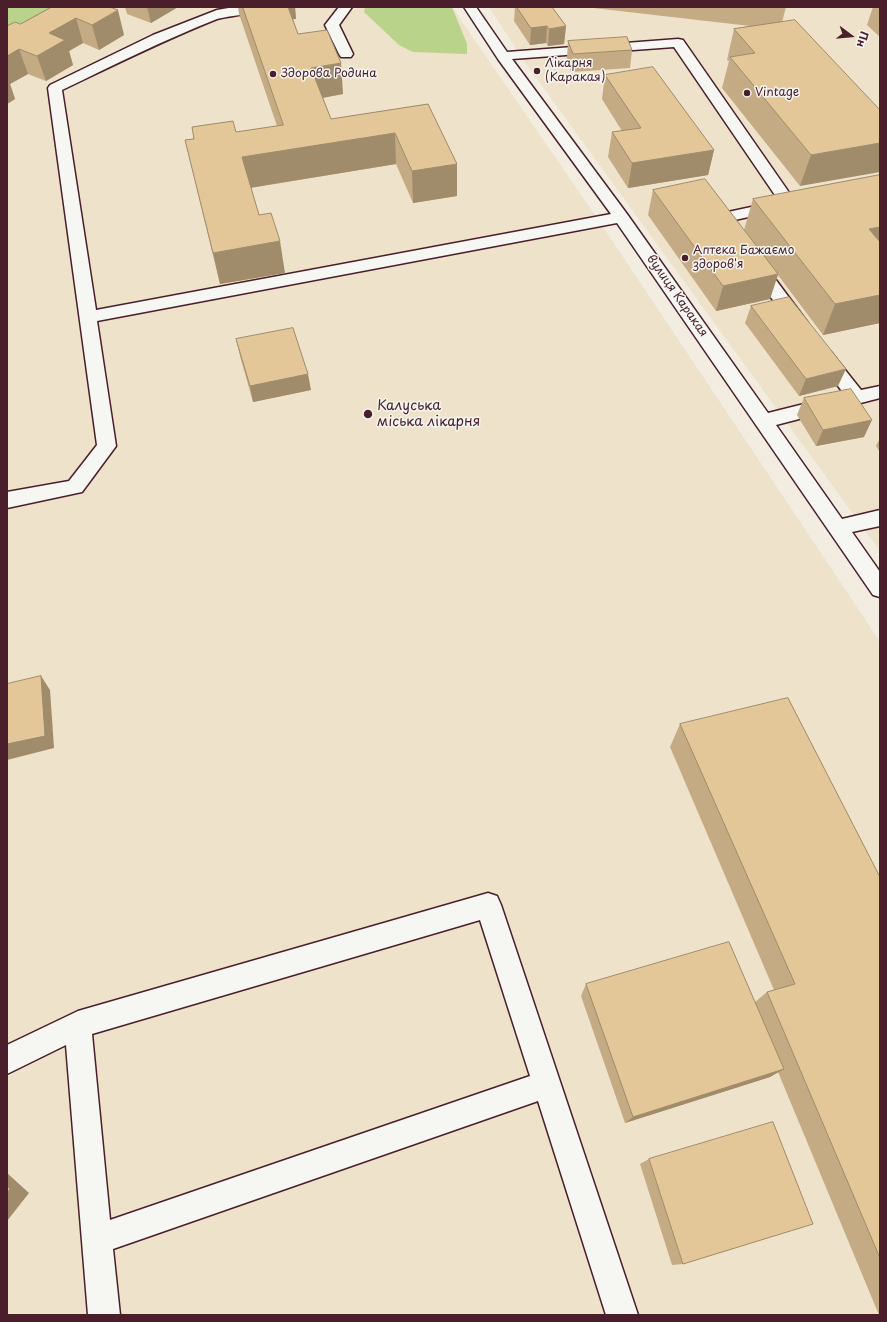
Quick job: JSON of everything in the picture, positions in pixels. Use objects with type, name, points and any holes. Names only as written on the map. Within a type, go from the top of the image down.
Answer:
[{"type":"street","points":[[7,500],[75,487],[107,446],[55,88],[158,38],[222,13],[257,7]]},
{"type":"street","points":[[346,7],[332,25],[346,54]]},
{"type":"street","name":"вулиця Каракая","points":[[470,7],[503,56],[621,217],[880,589]]},
{"type":"street","points":[[503,56],[678,43],[789,204],[720,218],[856,397]]},
{"type":"street","points":[[89,317],[621,217]]},
{"type":"street","points":[[764,421],[880,392]]},
{"type":"street","points":[[838,528],[880,518]]},
{"type":"street","points":[[7,1060],[78,1025],[488,905],[622,1315]]},
{"type":"street","points":[[78,1025],[104,1315]]},
{"type":"street","points":[[97,1240],[546,1084]]},
{"type":"shaded area","points":[[7,7],[452,7],[599,221],[857,607],[880,642],[880,1315],[7,1315]]},
{"type":"shaded area","points":[[489,7],[880,7],[880,551],[526,64]]},
{"type":"green space","points":[[7,7],[114,7],[63,17],[7,53]]},
{"type":"green space","points":[[365,7],[452,7],[467,44],[467,54],[413,52],[399,45],[364,12]]},
{"type":"building","points":[[52,7],[110,7],[118,10],[92,25],[76,18],[49,33],[65,40],[37,56],[19,49],[7,56],[7,26],[15,22],[20,24]]},
{"type":"building","points":[[243,7],[288,7],[298,34],[327,30],[341,63],[311,68],[331,119],[428,104],[457,164],[412,171],[395,133],[242,157],[259,215],[271,213],[280,241],[213,253],[185,140],[194,139],[192,127],[233,121],[236,132],[283,125]]},
{"type":"building","points":[[517,7],[552,7],[566,26],[549,29],[547,26],[531,28]]},
{"type":"building","points":[[795,20],[880,110],[880,143],[811,155],[730,57],[755,53],[734,29]]},
{"type":"building","points":[[627,37],[632,50],[573,54],[568,41]]},
{"type":"building","points":[[653,67],[714,150],[632,163],[612,132],[641,128],[605,75]]},
{"type":"building","points":[[880,175],[880,227],[869,229],[880,242],[880,295],[835,304],[753,199]]},
{"type":"building","points":[[705,179],[778,274],[723,286],[653,190]]},
{"type":"building","points":[[789,297],[846,369],[806,379],[751,306]]},
{"type":"building","points":[[293,328],[308,374],[250,386],[236,339]]},
{"type":"building","points":[[851,389],[872,420],[823,430],[804,398]]},
{"type":"building","points":[[41,676],[45,736],[7,744],[7,684]]},
{"type":"building","points":[[788,698],[880,877],[880,1258],[767,992],[795,984],[680,724]]},
{"type":"building","points":[[729,942],[784,1069],[633,1117],[586,984]]},
{"type":"building","points":[[773,1122],[813,1224],[683,1264],[649,1159]]},
{"type":"building","points":[[7,1186],[10,1189],[7,1193]]},
{"type":"place","name":"Лікарня (Каракая)","points":[[537,71]]},
{"type":"place","name":"Здорова Родина","points":[[273,74]]},
{"type":"place","name":"Vintage","points":[[747,93]]},
{"type":"place","name":"Аптека Бажаємо здоров'я","points":[[685,258]]},
{"type":"place","name":"Калуська міська лікарня","points":[[368,414]]}]
